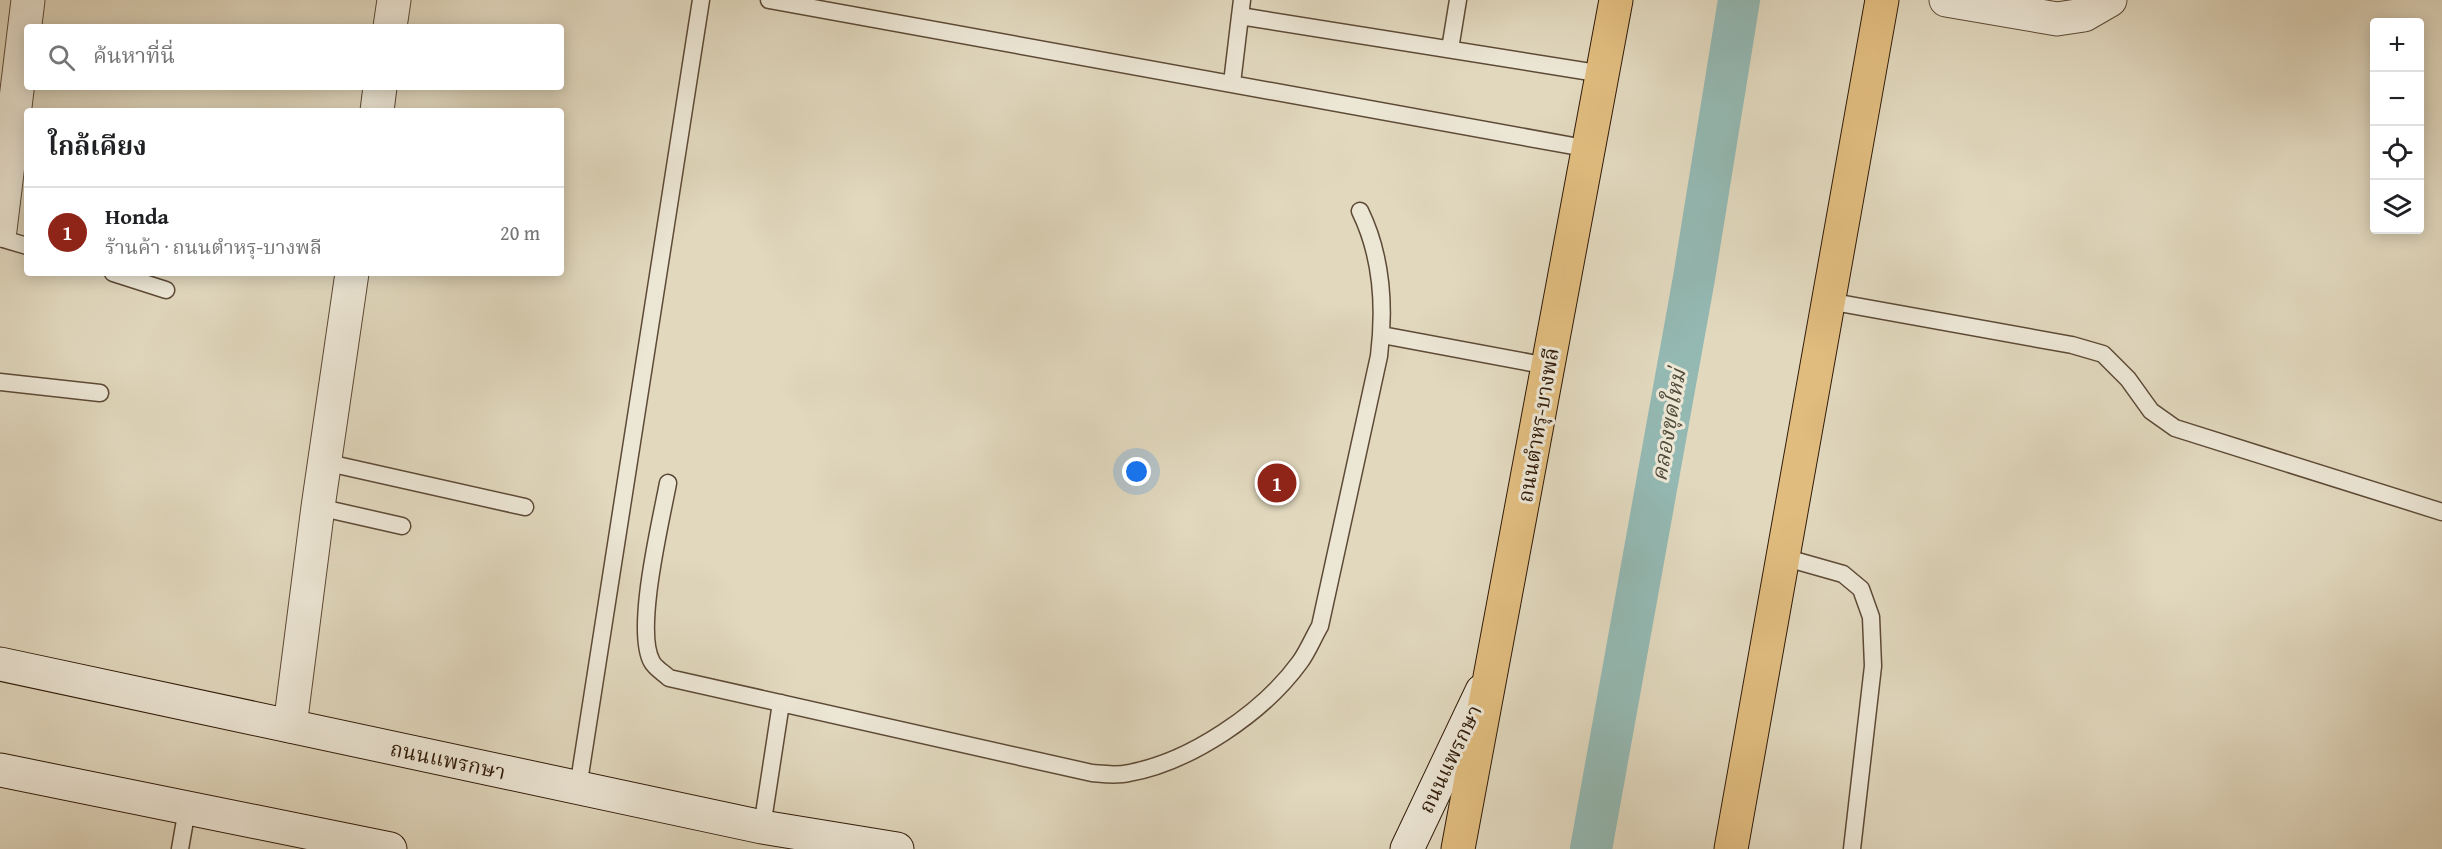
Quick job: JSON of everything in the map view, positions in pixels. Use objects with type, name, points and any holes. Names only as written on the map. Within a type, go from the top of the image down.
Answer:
[{"type":"main road","points":[[25,24],[28,0]]},
{"type":"main road","points":[[390,24],[394,0]]},
{"type":"main road","name":"ถนนตำหรุ-บางพลี","points":[[1458,849],[1616,0]]},
{"type":"main road","points":[[1730,847],[1882,0]]},
{"type":"main road","points":[[1946,0],[2057,19],[2084,15],[2110,0]]},
{"type":"main road","points":[[0,230],[24,33]]},
{"type":"main road","points":[[376,108],[380,90]]},
{"type":"main road","points":[[290,726],[324,462],[352,276]]},
{"type":"main road","points":[[1472,849],[1496,718],[1511,572]]},
{"type":"main road","name":"ถนนแพรกษา","points":[[0,664],[762,827],[897,849]]},
{"type":"main road","name":"ถนนแพรกษา","points":[[1407,849],[1493,669]]},
{"type":"main road","points":[[0,770],[187,808],[280,833],[390,849]]},
{"type":"lane","points":[[578,788],[701,0]]},
{"type":"lane","points":[[769,0],[1590,149]]},
{"type":"lane","points":[[1450,49],[1458,0]]},
{"type":"lane","points":[[1232,83],[1241,8],[1450,49],[1603,74]]},
{"type":"lane","points":[[668,483],[645,616],[647,644],[652,663],[669,678],[1092,772],[1111,774],[1134,772],[1169,761],[1247,716],[1290,674],[1320,626],[1382,335],[1382,295],[1379,273],[1372,241],[1360,211]]},
{"type":"lane","points":[[0,237],[24,245]]},
{"type":"lane","points":[[122,276],[166,290]]},
{"type":"lane","points":[[1828,301],[2072,345],[2103,354],[2128,379],[2151,411],[2175,428],[2442,512]]},
{"type":"lane","points":[[1382,335],[1548,366]]},
{"type":"lane","points":[[0,382],[100,393]]},
{"type":"lane","points":[[324,462],[525,507]]},
{"type":"lane","points":[[318,507],[402,526]]},
{"type":"lane","points":[[1783,556],[1844,574],[1861,589],[1871,617],[1873,666],[1852,849]]},
{"type":"lane","points":[[762,827],[781,703]]},
{"type":"lane","points":[[180,849],[187,808]]},
{"type":"waterway","name":"คลองขุดใหม่","points":[[1591,849],[1694,278],[1739,0]]},
{"type":"place","name":"Honda","points":[[1277,483]]}]
